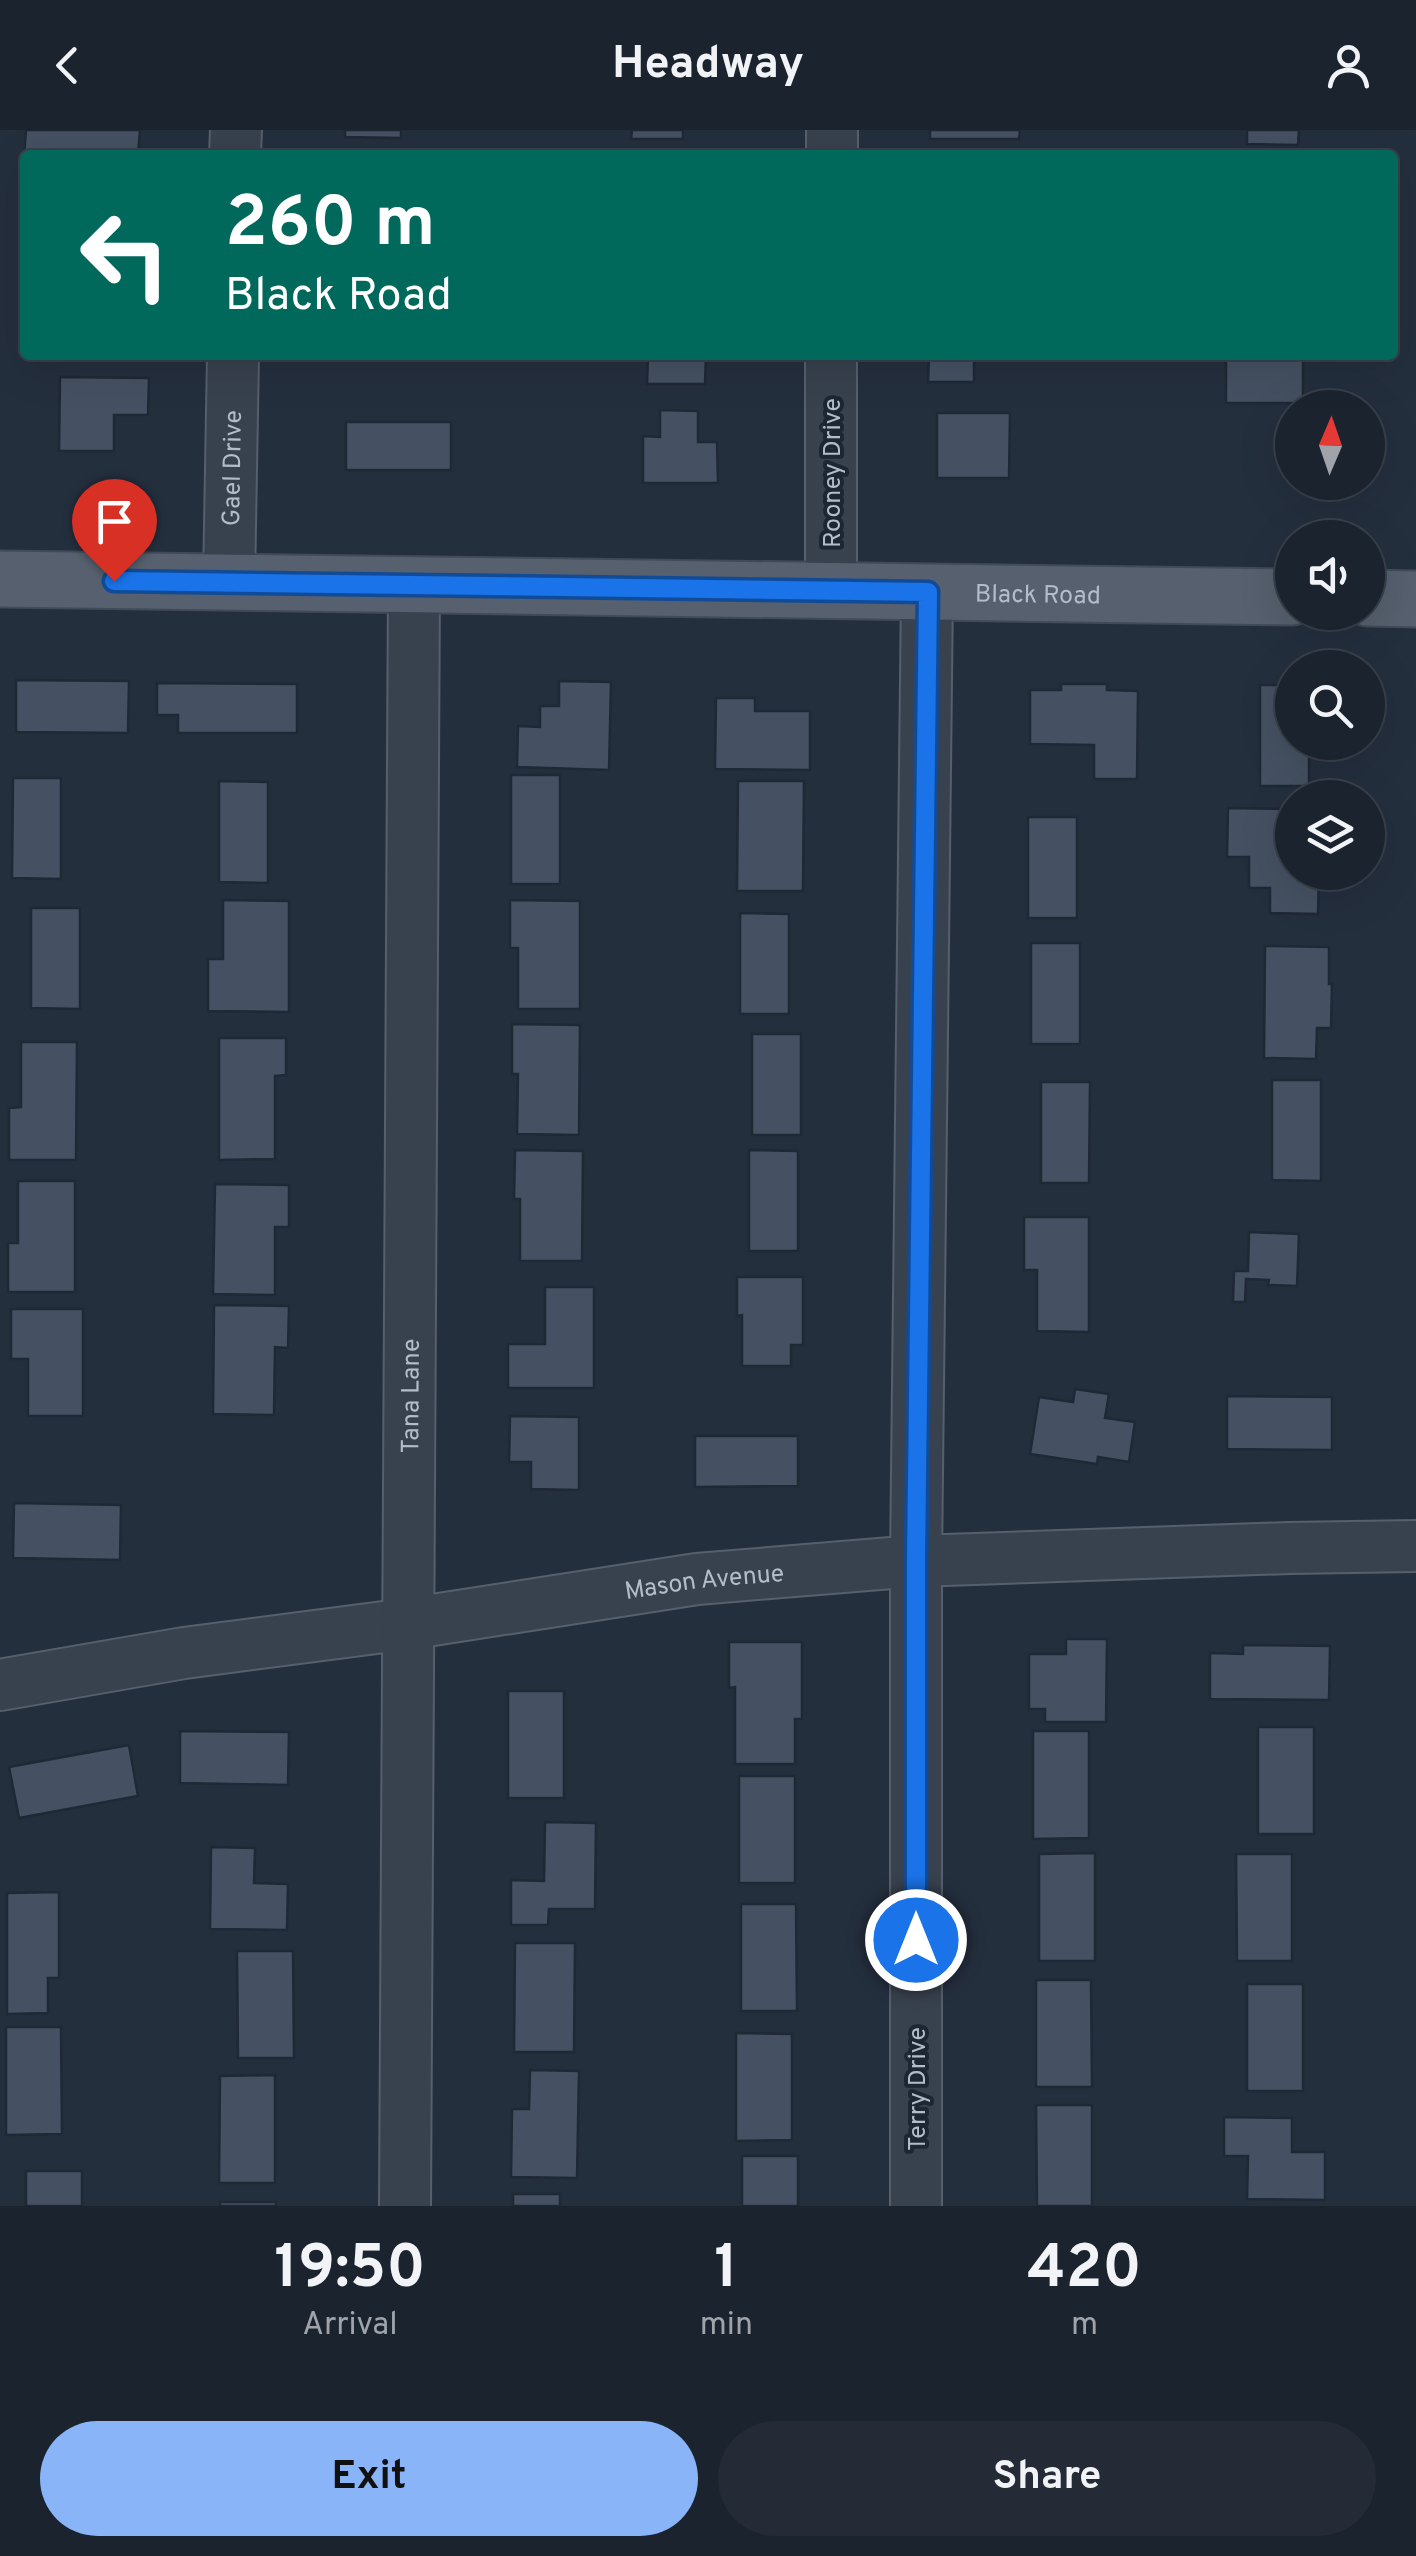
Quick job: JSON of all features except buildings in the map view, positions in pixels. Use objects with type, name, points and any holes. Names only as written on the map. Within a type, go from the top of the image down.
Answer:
[{"type":"main road","name":"Black Road","points":[[0,580],[1275,597]]},
{"type":"main road","points":[[1385,598],[1416,599]]},
{"type":"street","name":"Gael Drive","points":[[229,583],[232,360]]},
{"type":"street","name":"Rooney Drive","points":[[830,591],[831,360]]},
{"type":"street","name":"Tana Lane","points":[[405,2206],[414,585]]},
{"type":"street","name":"Terry Drive","points":[[916,2206],[916,1560],[928,592]]},
{"type":"street","name":"Mason Avenue","points":[[0,1685],[184,1653],[407,1624],[697,1579],[916,1560],[1416,1546]]},
{"type":"route","points":[[114,581],[928,592],[916,1560],[916,1940]]}]
